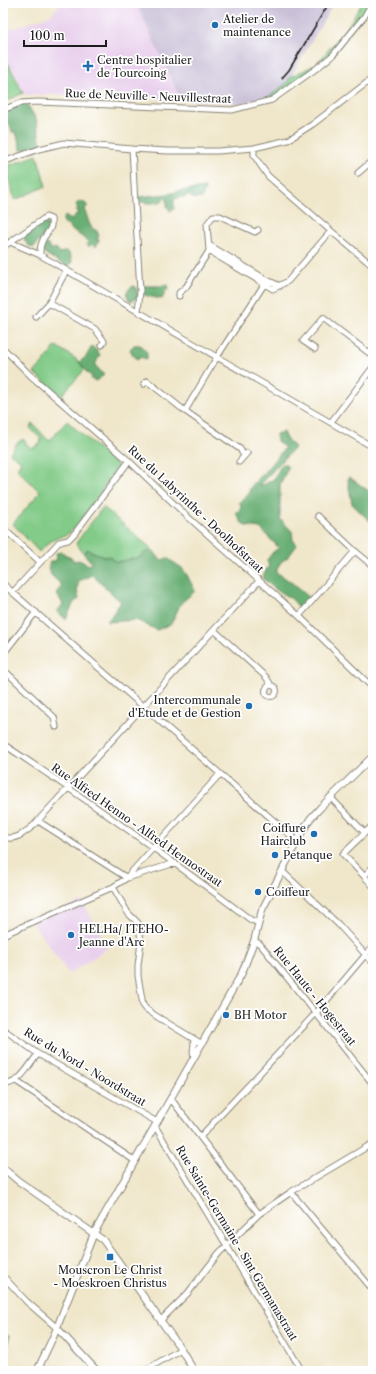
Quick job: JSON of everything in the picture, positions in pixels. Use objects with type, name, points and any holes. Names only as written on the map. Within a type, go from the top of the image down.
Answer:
[{"type":"street","name":"Rue de Neuville - Neuvillestraat","points":[[3,110],[20,103],[38,102],[232,110],[272,100],[333,55],[364,17],[372,3]]},
{"type":"street","points":[[3,162],[39,149],[64,143],[132,149],[218,151],[254,148],[288,140],[310,126],[373,78]]},
{"type":"street","points":[[254,148],[254,155],[268,176],[373,266]]},
{"type":"street","points":[[132,149],[140,291],[138,312]]},
{"type":"street","points":[[358,173],[373,160]]},
{"type":"street","points":[[179,296],[179,293],[186,287],[209,251],[207,224],[213,216],[220,216],[255,232],[258,230]]},
{"type":"street","points":[[3,246],[46,217],[51,219],[52,225],[42,241],[40,255]]},
{"type":"street","points":[[209,245],[274,289],[288,281],[331,231]]},
{"type":"street","points":[[10,242],[40,255],[373,447]]},
{"type":"street","points":[[209,251],[265,282]]},
{"type":"street","points":[[36,316],[50,303],[66,271]]},
{"type":"street","points":[[185,411],[217,357],[265,282]]},
{"type":"street","points":[[50,303],[95,329],[104,341],[102,345]]},
{"type":"street","points":[[315,349],[303,342],[323,318],[373,356]]},
{"type":"street","name":"Rue du Labyrinthe - Doolhofstraat","points":[[3,348],[31,376],[129,461],[188,517],[299,616],[373,688]]},
{"type":"street","points":[[331,422],[373,367]]},
{"type":"street","points":[[144,384],[147,381],[185,411],[246,454],[238,462]]},
{"type":"street","points":[[13,592],[59,542],[68,540],[76,533],[129,461]]},
{"type":"street","points":[[318,516],[373,566]]},
{"type":"street","points":[[3,528],[40,562]]},
{"type":"street","points":[[299,616],[355,551]]},
{"type":"street","points":[[3,837],[11,839],[16,838],[38,821],[259,581]]},
{"type":"street","points":[[3,584],[297,841]]},
{"type":"street","points":[[3,654],[36,612]]},
{"type":"street","points":[[214,630],[266,677],[271,685]]},
{"type":"street","points":[[3,669],[54,717],[56,727]]},
{"type":"street","name":"Rue Alfred Henno - Alfred Hennostraat","points":[[3,744],[68,787],[154,848],[251,920],[259,923]]},
{"type":"street","points":[[37,1371],[94,1233],[242,973],[254,941],[262,910],[297,841],[310,819],[330,797],[373,756]]},
{"type":"street","points":[[3,935],[72,903],[113,887],[127,878],[220,774]]},
{"type":"street","points":[[330,797],[365,833]]},
{"type":"street","points":[[38,821],[127,878],[175,863]]},
{"type":"street","points":[[373,825],[343,854],[373,886]]},
{"type":"street","points":[[364,876],[373,867]]},
{"type":"street","points":[[282,871],[328,914],[373,963]]},
{"type":"street","points":[[113,887],[128,913],[138,924],[141,942],[138,976],[143,1005],[156,1016],[202,1044]]},
{"type":"street","name":"Rue Haute - Hogestraat","points":[[254,941],[260,944],[373,1084]]},
{"type":"street","points":[[200,1137],[316,1013],[373,946]]},
{"type":"street","name":"Rue du Nord - Noordstraat","points":[[3,1029],[38,1054],[156,1124]]},
{"type":"street","points":[[193,1038],[195,1045],[192,1053],[194,1057]]},
{"type":"street","points":[[5,1084],[10,1084],[16,1081],[38,1054]]},
{"type":"street","points":[[16,1081],[135,1161]]},
{"type":"street","points":[[171,1099],[259,1214]]},
{"type":"street","name":"Rue Sainte-Germaine - Sint Germanastraat","points":[[156,1124],[302,1371]]},
{"type":"street","points":[[161,1320],[188,1293],[219,1254],[259,1214],[291,1192],[373,1142]]},
{"type":"street","points":[[3,1168],[17,1180],[103,1240],[161,1320],[194,1371]]},
{"type":"street","points":[[291,1192],[373,1290]]},
{"type":"street","points":[[3,1276],[26,1301],[56,1328],[97,1371]]},
{"type":"street","points":[[144,1371],[181,1349]]},
{"type":"shaded area","name":"Centre hospitalier de Tourcoing","points":[[60,3],[136,3],[181,100],[95,94],[25,95],[3,50],[3,32],[51,15]]},
{"type":"shaded area","points":[[136,3],[334,3],[287,83],[270,96],[241,103],[181,100]]},
{"type":"shaded area","name":"HELHa/ ITEHO- Jeanne d'Arc","points":[[82,901],[108,948],[69,974],[32,922]]},
{"type":"green space","points":[[362,3],[371,3],[333,55],[272,100],[270,96],[287,83],[290,77],[317,64],[348,26]]},
{"type":"green space","points":[[3,53],[23,93],[3,103]]},
{"type":"green space","points":[[26,102],[36,119],[41,145],[21,150],[16,132],[12,132],[11,127],[3,119],[3,111]]},
{"type":"green space","points":[[37,155],[46,186],[15,200],[5,167]]},
{"type":"green space","points":[[205,188],[202,198],[191,198],[190,195],[174,199],[174,209],[170,211],[167,206],[167,198],[163,198],[162,202],[156,203],[138,201],[138,197]]},
{"type":"green space","points":[[79,201],[87,205],[84,210],[91,227],[97,231],[99,236],[96,247],[92,244],[89,247],[87,245],[88,241],[77,232],[73,231],[69,225],[63,221],[65,216],[72,220],[76,214],[78,214],[79,212],[76,211],[78,208],[76,205]]},
{"type":"green space","points":[[42,222],[48,224],[49,230],[33,248],[28,245],[24,239],[25,234]]},
{"type":"green space","points":[[44,244],[48,245],[50,249],[57,249],[60,253],[66,251],[70,254],[72,262],[68,267],[45,254],[42,250]]},
{"type":"green space","points":[[167,284],[168,290],[165,290],[162,299],[143,294],[142,286],[160,286]]},
{"type":"green space","points":[[131,287],[136,287],[138,297],[132,301],[129,300],[126,293]]},
{"type":"green space","points":[[134,345],[140,345],[147,352],[147,359],[140,357],[137,359],[133,355],[130,349]]},
{"type":"green space","points":[[56,346],[76,359],[85,369],[61,396],[34,373]]},
{"type":"green space","points":[[92,346],[100,354],[95,365],[104,375],[96,381],[91,379],[92,376],[88,374],[79,362],[86,357]]},
{"type":"green space","points":[[67,421],[119,467],[74,529],[66,535],[52,541],[39,552],[13,524],[40,492],[17,469],[21,461],[10,453],[17,443],[23,439],[31,449],[41,443],[40,438],[30,428],[33,424],[48,440],[51,439]]},
{"type":"green space","points":[[283,432],[286,439],[295,447],[259,487],[274,479],[282,464],[285,464],[288,468],[280,484],[280,519],[292,531],[293,540],[297,545],[289,556],[280,563],[276,572],[310,598],[301,610],[292,599],[278,591],[262,578],[269,565],[267,560],[273,552],[279,548],[260,528],[246,526],[241,522],[236,513],[241,508],[240,502],[249,494],[250,488],[285,448],[277,441],[276,434]]},
{"type":"green space","points":[[349,477],[373,494],[373,524],[352,504],[348,481]]},
{"type":"green space","points":[[103,507],[153,550],[138,558],[116,562],[110,556],[104,557],[87,549],[84,554],[76,543]]},
{"type":"green space","points":[[87,549],[104,557],[109,556],[116,562],[138,558],[153,550],[162,560],[167,558],[182,568],[195,591],[181,603],[171,624],[157,630],[136,620],[107,622],[121,602],[92,575],[79,581],[77,589],[79,599],[74,602],[66,619],[57,612],[63,604],[56,593],[62,586],[52,576],[48,569],[50,562],[57,559],[56,553],[62,552],[75,561],[79,560],[89,565],[92,563],[84,554]]},
{"type":"green space","points":[[3,1331],[10,1336],[6,1347],[3,1349]]},
{"type":"railway","points":[[282,78],[289,70],[329,3]]},
{"type":"place","name":"Atelier de maintenance","points":[[215,25]]},
{"type":"place","name":"Centre hospitalier de Tourcoing","points":[[88,66]]},
{"type":"place","name":"Intercommunale d’Etude et de Gestion","points":[[249,706]]},
{"type":"place","name":"Coiffure Hairclub","points":[[314,834]]},
{"type":"place","name":"Petanque","points":[[275,855]]},
{"type":"place","name":"Coiffeur","points":[[258,892]]},
{"type":"place","name":"HELHa/ ITEHO- Jeanne d'Arc","points":[[71,935]]},
{"type":"place","name":"BH Motor","points":[[226,1015]]},
{"type":"place","name":"Mouscron Le Christ - Moeskroen Christus","points":[[110,1257]]}]
